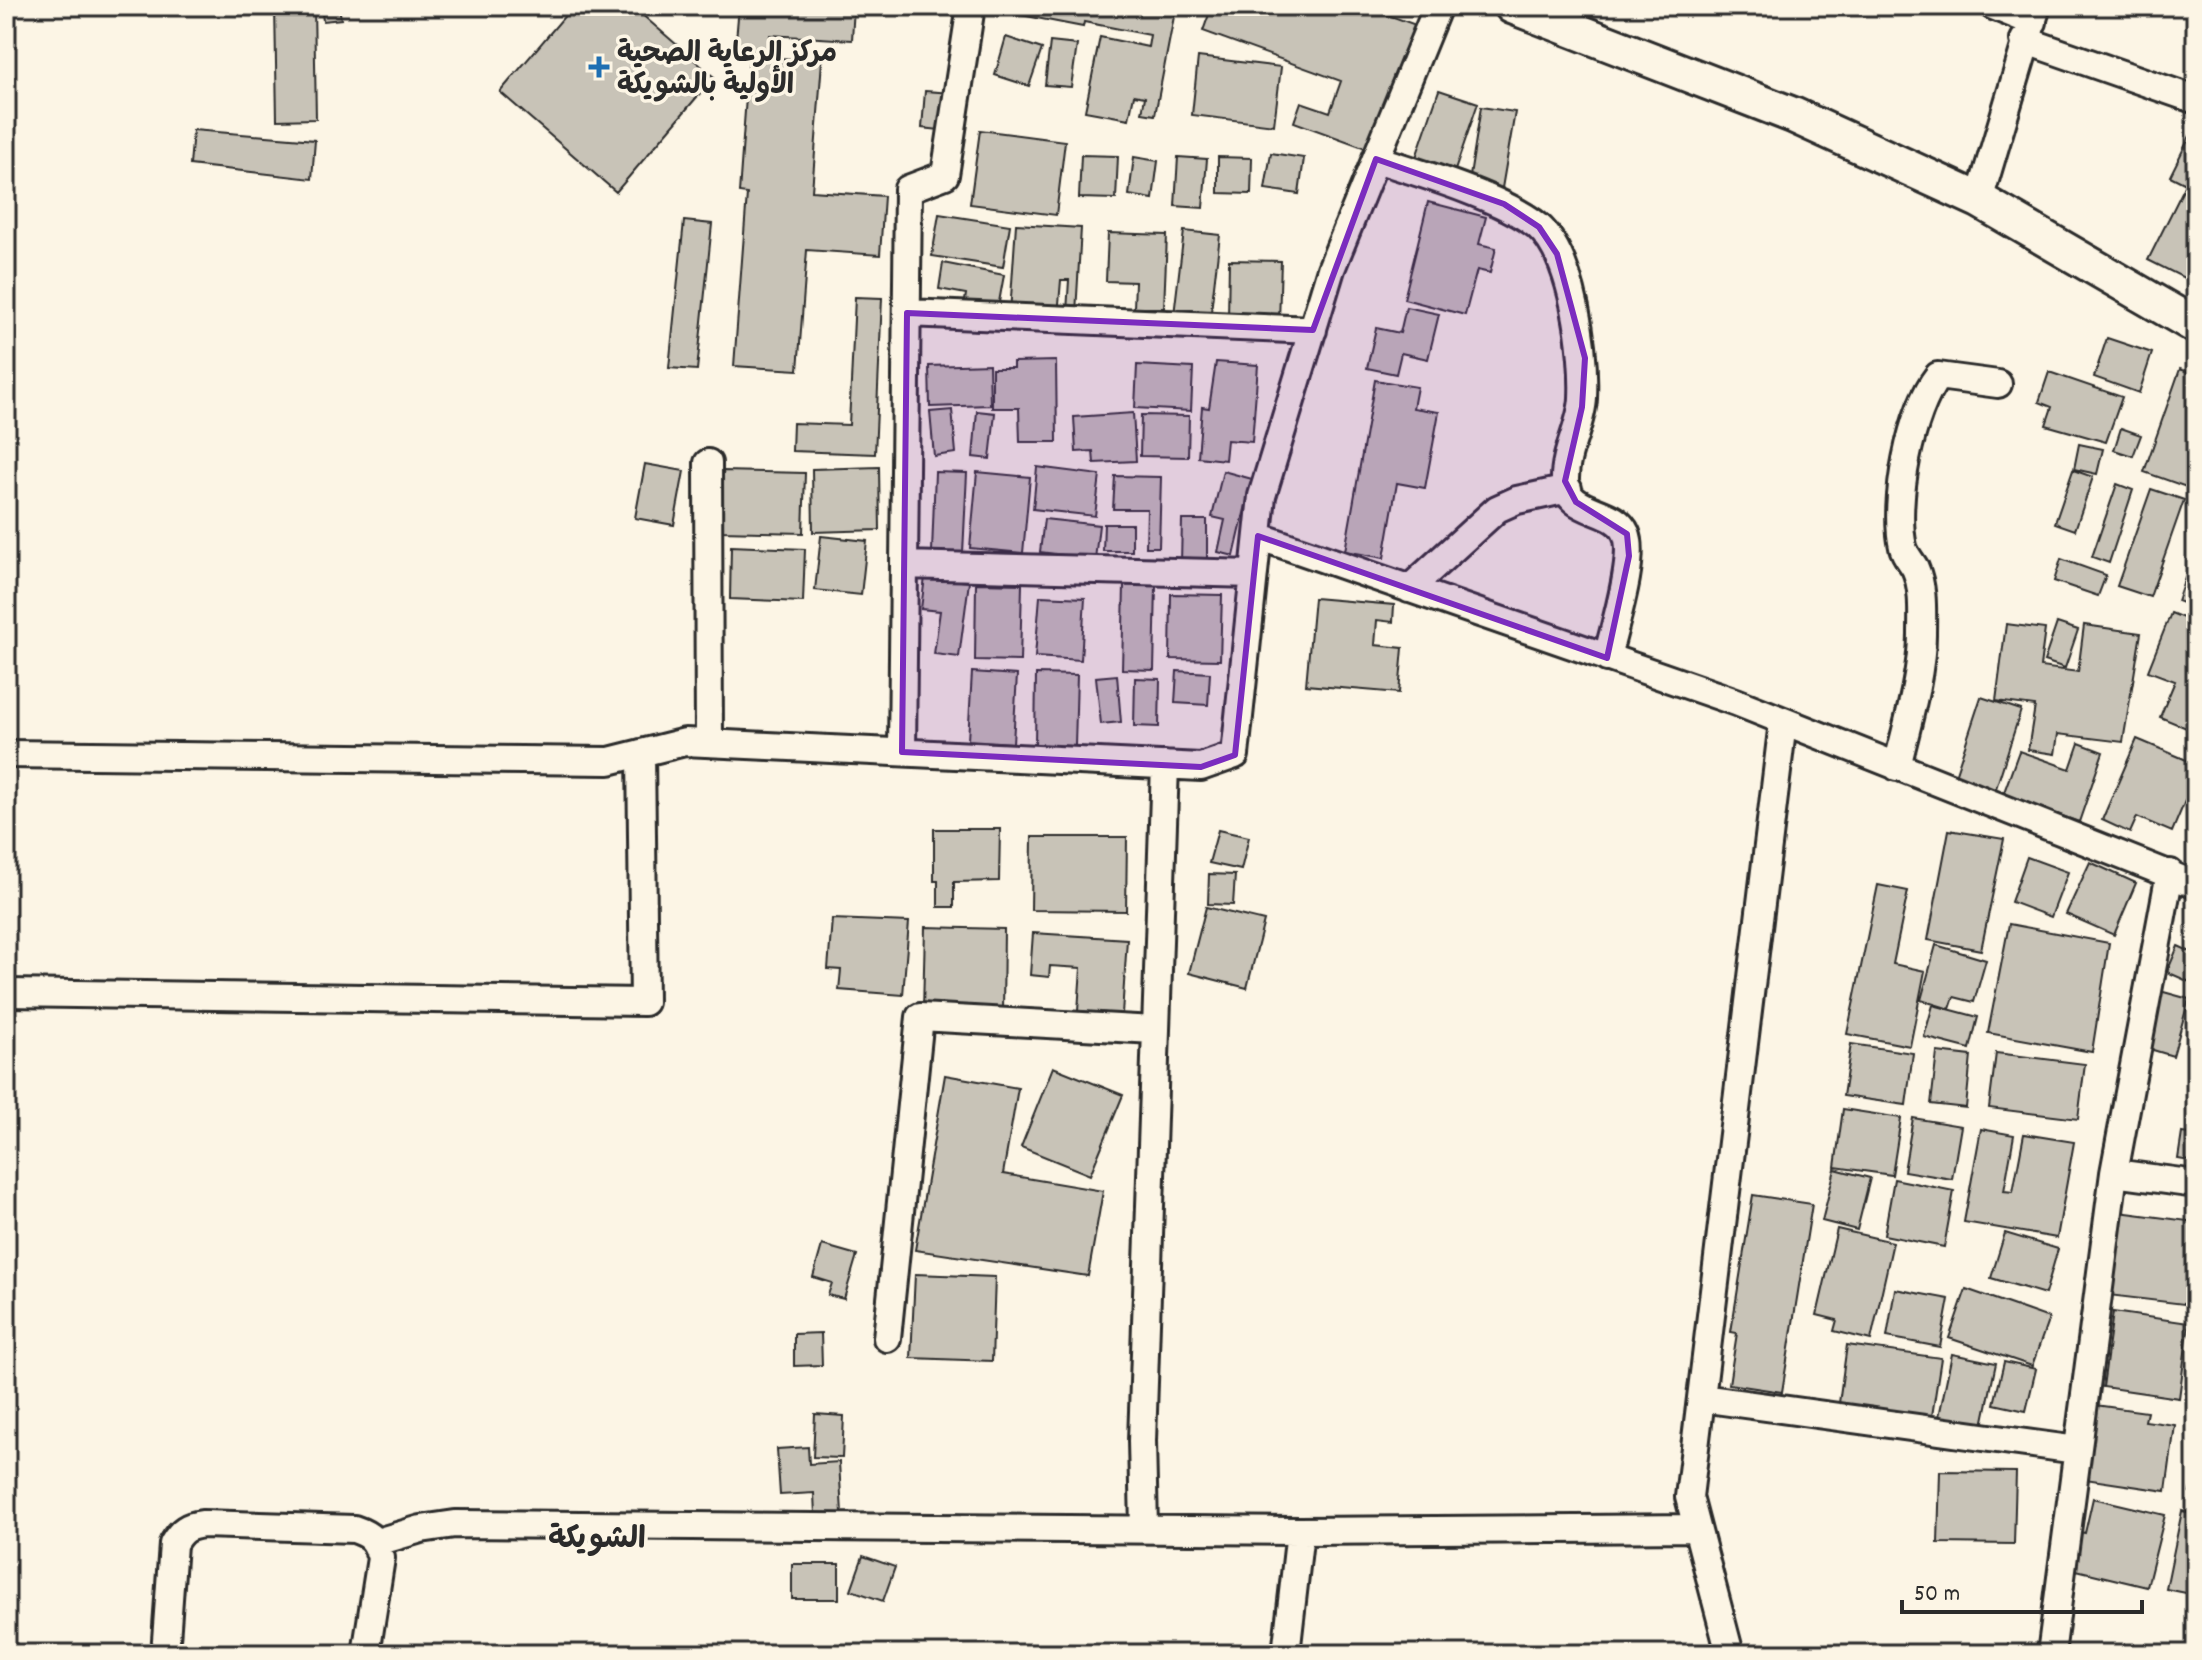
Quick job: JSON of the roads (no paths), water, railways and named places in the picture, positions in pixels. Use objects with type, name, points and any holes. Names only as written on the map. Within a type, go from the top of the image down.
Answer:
[{"type":"street","points":[[902,752],[908,189],[945,175],[971,6]]},
{"type":"street","points":[[6,754],[609,761],[685,742],[1201,767],[1235,755],[1262,496],[1331,269],[1438,6]]},
{"type":"street","points":[[1512,6],[1793,115],[1979,200],[2196,326]]},
{"type":"street","points":[[1993,6],[2196,100]]},
{"type":"street","points":[[1979,200],[2031,23]]},
{"type":"street","points":[[1376,159],[1504,204],[1539,227],[1557,254],[1585,358],[1582,407],[1569,458],[1568,489],[1576,502],[1620,524],[1627,534],[1629,556],[1607,658]]},
{"type":"street","points":[[907,313],[1313,330]]},
{"type":"street","points":[[1897,767],[1922,640],[1921,590],[1915,568],[1903,551],[1900,530],[1904,477],[1916,423],[1927,390],[1938,376],[1998,384]]},
{"type":"street","points":[[708,463],[709,743]]},
{"type":"street","points":[[1409,589],[1497,509],[1517,500],[1568,489]]},
{"type":"street","points":[[1258,536],[1783,722],[2196,885]]},
{"type":"street","points":[[904,565],[1254,574]]},
{"type":"street","points":[[1730,1654],[1689,1497],[1783,722]]},
{"type":"street","points":[[7,993],[644,1002],[641,753]]},
{"type":"street","points":[[1144,1528],[1142,1441],[1165,765]]},
{"type":"street","points":[[2051,1654],[2114,1173],[2170,873]]},
{"type":"street","points":[[887,1338],[920,1017],[1154,1030]]},
{"type":"street","points":[[2114,1173],[2196,1184]]},
{"type":"street","points":[[1701,1398],[2077,1450]]},
{"type":"street","points":[[377,1542],[421,1529],[455,1524],[1300,1531],[1697,1528]]},
{"type":"street","points":[[165,1654],[173,1544],[179,1532],[189,1526],[354,1529],[369,1534],[377,1542],[381,1558],[366,1654]]},
{"type":"street","points":[[1286,1654],[1300,1531]]},
{"type":"place","name":"مركز الرعاية الصحية الأولية بالشويكة","points":[[599,67]]},
{"type":"district","name":"الشويكة","points":[[597,1537]]}]
